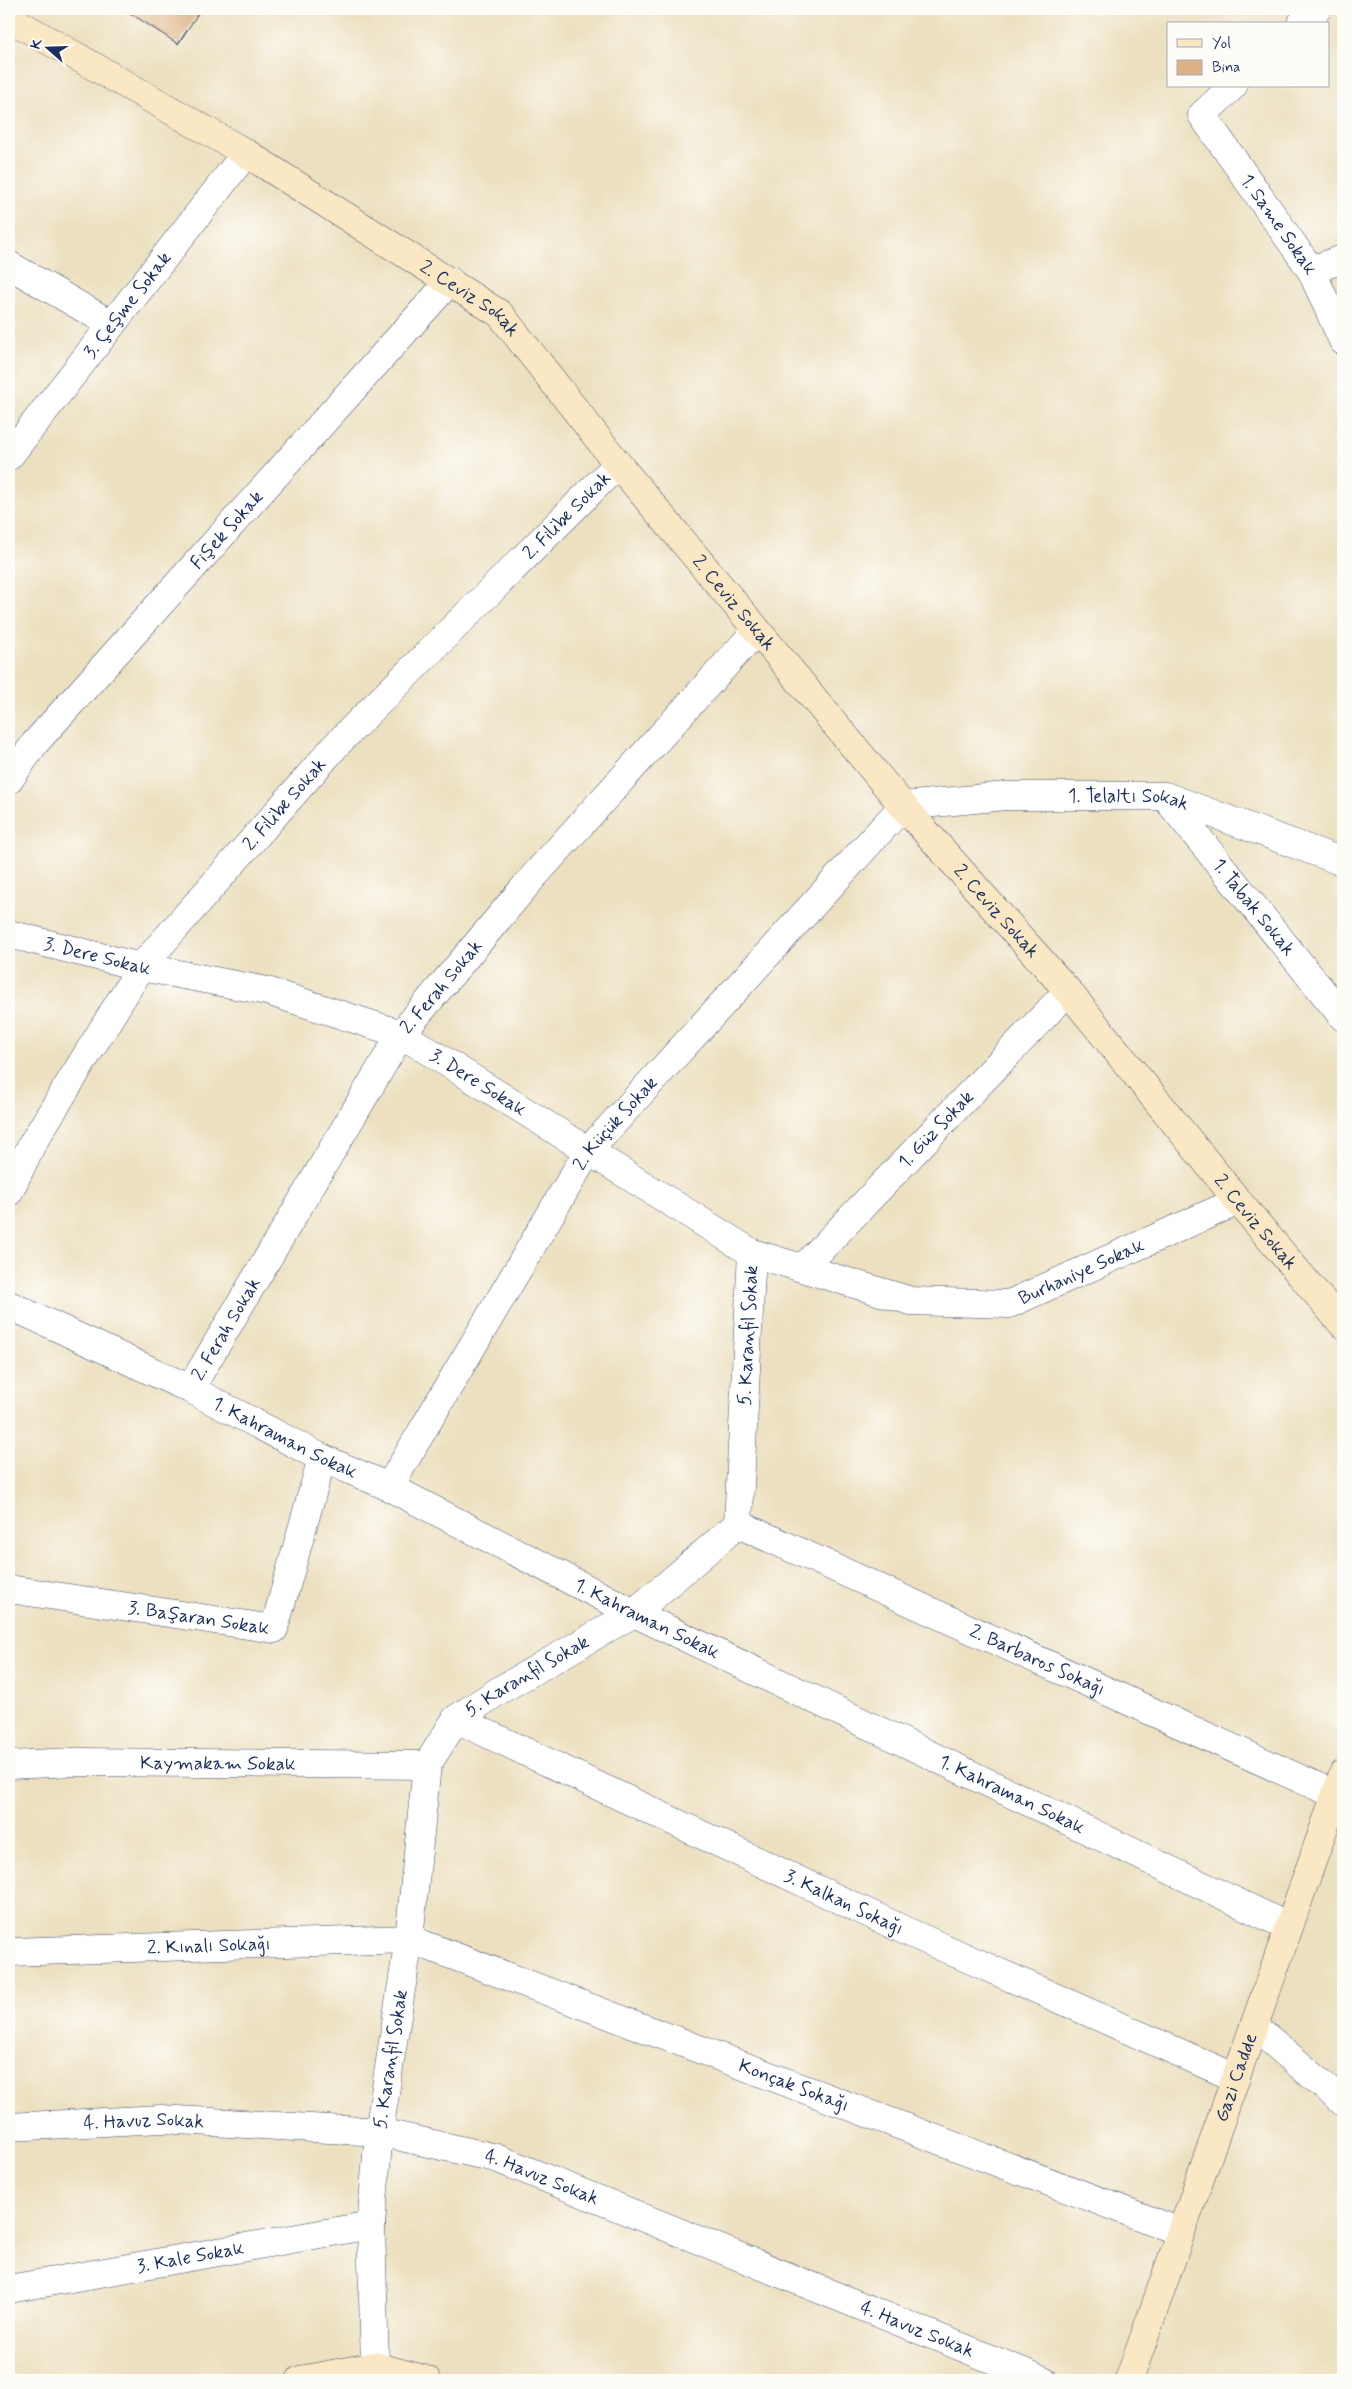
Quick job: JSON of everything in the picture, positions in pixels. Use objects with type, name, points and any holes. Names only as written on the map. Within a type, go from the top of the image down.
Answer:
[{"type":"main road","name":"2. Ceviz Sokak","points":[[9,18],[246,153],[500,314],[618,464],[904,806],[1068,991],[1238,1201],[1343,1325]]},
{"type":"main road","name":"Gazi Cadde","points":[[1129,2380],[1340,1784]]},
{"type":"main road","points":[[300,2380],[375,2366],[427,2380]]},
{"type":"street","points":[[1303,22],[1317,9]]},
{"type":"street","name":"1. Same Sokak","points":[[1231,88],[1202,115],[1311,270],[1343,341]]},
{"type":"street","name":"3. Çeşme Sokak","points":[[9,456],[246,153]]},
{"type":"street","points":[[1311,270],[1343,259]]},
{"type":"street","points":[[9,265],[111,324]]},
{"type":"street","name":"Fişek Sokak","points":[[9,780],[36,743],[450,281]]},
{"type":"street","name":"2. Filibe Sokak","points":[[9,1192],[32,1144],[141,967],[338,743],[618,464]]},
{"type":"street","name":"2. Ferah Sokak","points":[[190,1389],[401,1034],[534,876],[757,630]]},
{"type":"street","name":"1. Telaltı Sokak","points":[[904,806],[1005,796],[1165,796],[1343,862]]},
{"type":"street","name":"1. Tabak Sokak","points":[[1165,796],[1343,1017]]},
{"type":"street","name":"2. Küçük Sokak","points":[[389,1487],[588,1151],[904,806]]},
{"type":"street","name":"3. Dere Sokak","points":[[9,934],[141,967],[267,991],[401,1034],[752,1253],[803,1268]]},
{"type":"street","name":"1. Güz Sokak","points":[[803,1268],[1068,991]]},
{"type":"street","name":"Burhaniye Sokak","points":[[803,1268],[911,1301],[1009,1304],[1238,1201]]},
{"type":"street","name":"5. Karanfil Sokak","points":[[375,2366],[371,2225],[379,2132],[409,1939],[427,1765],[456,1718],[500,1690],[634,1613],[738,1524],[752,1253]]},
{"type":"street","name":"1. Kahraman Sokak","points":[[9,1304],[190,1389],[322,1458],[389,1487],[634,1613],[1289,1927]]},
{"type":"street","name":"3. Başaran Sokak","points":[[9,1589],[274,1628],[322,1458]]},
{"type":"street","name":"2. Barbaros Sokağı","points":[[738,1524],[1340,1784]]},
{"type":"street","name":"3. Kalkan Sokağı","points":[[456,1718],[906,1931],[1236,2078]]},
{"type":"street","name":"Kaymakam Sokak","points":[[9,1765],[74,1762],[427,1765]]},
{"type":"street","name":"2. Kınalı Sokağı","points":[[9,1952],[409,1939]]},
{"type":"street","name":"Konçak Sokağı","points":[[409,1939],[1181,2232]]},
{"type":"street","points":[[1254,2026],[1343,2102]]},
{"type":"street","name":"4. Havuz Sokak","points":[[9,2127],[161,2119],[379,2132],[496,2158],[1043,2380]]},
{"type":"street","name":"3. Kale Sokak","points":[[9,2290],[371,2225]]},
{"type":"building","points":[[124,9],[201,9],[178,44]]}]
